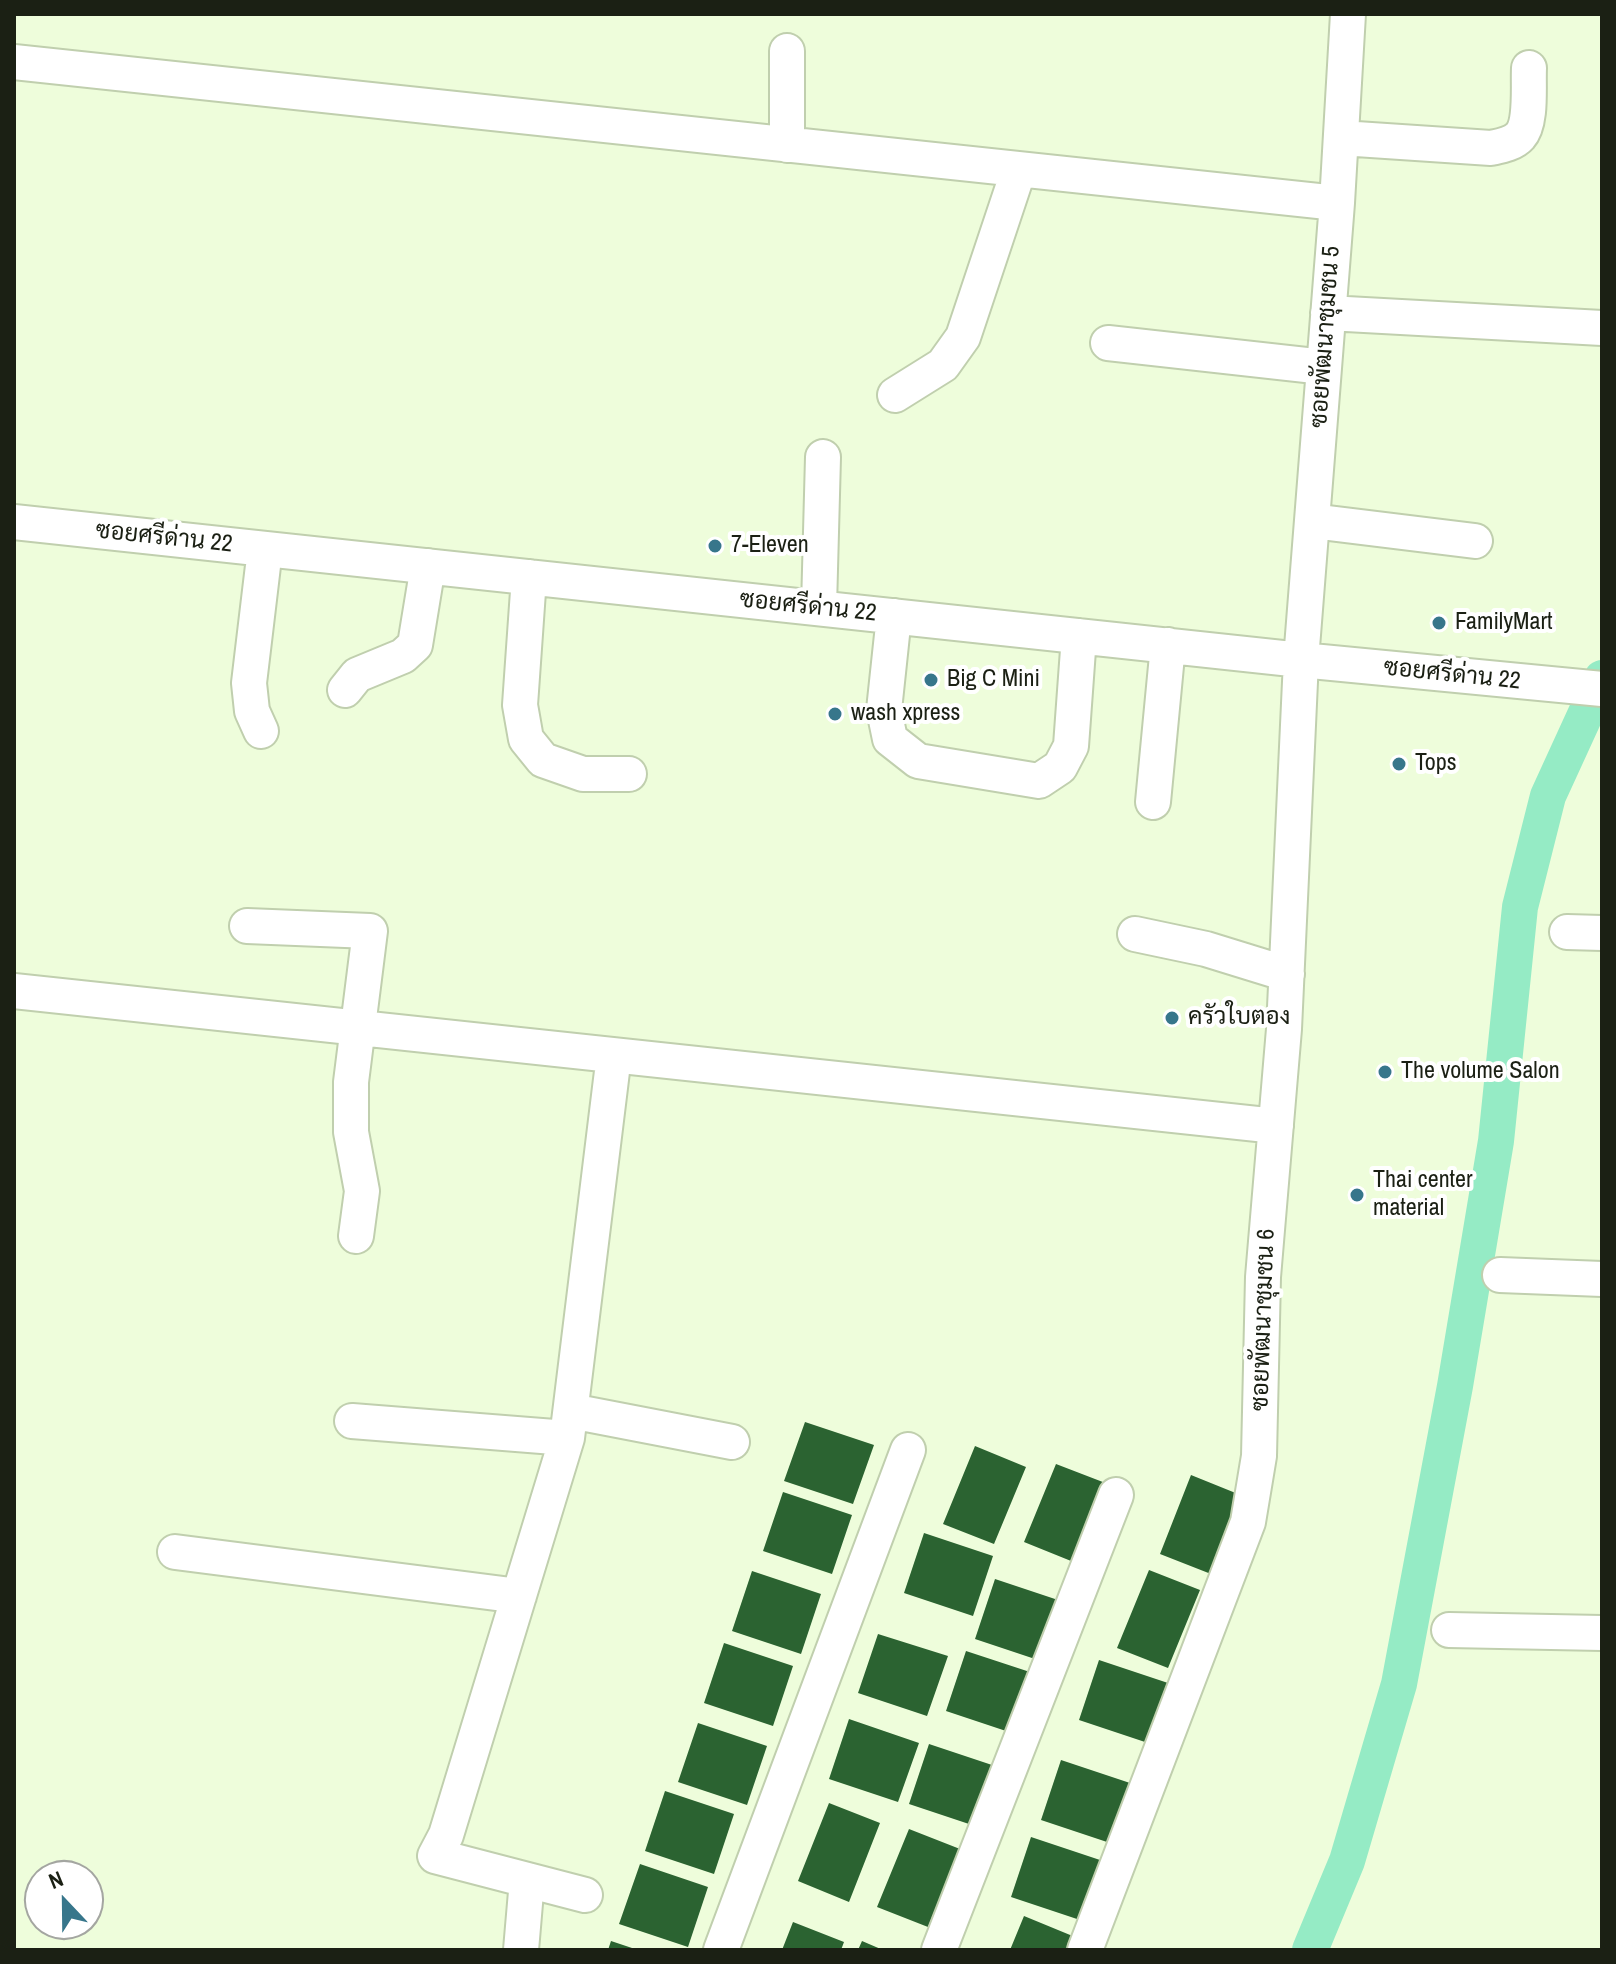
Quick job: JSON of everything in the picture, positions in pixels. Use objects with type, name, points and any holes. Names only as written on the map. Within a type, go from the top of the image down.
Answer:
[{"type":"street","name":"ซอยพัฒนาชุมชน 5","points":[[1301,660],[1337,203],[1348,14]]},
{"type":"street","points":[[787,51],[787,145]]},
{"type":"street","points":[[14,62],[1337,203]]},
{"type":"street","points":[[1341,138],[1491,148],[1506,145],[1520,136],[1527,120],[1529,68]]},
{"type":"street","points":[[895,395],[943,365],[963,337],[1019,169]]},
{"type":"street","points":[[1328,313],[1602,328]]},
{"type":"street","points":[[1108,343],[1324,367]]},
{"type":"street","points":[[819,607],[823,457]]},
{"type":"street","points":[[1312,521],[1475,541]]},
{"type":"street","name":"ซอยศรีด่าน 22","points":[[14,522],[1301,660],[1602,689]]},
{"type":"street","points":[[261,731],[252,711],[249,683],[265,549]]},
{"type":"street","points":[[345,690],[357,675],[403,656],[415,645],[428,566]]},
{"type":"street","points":[[529,577],[520,705],[526,739],[543,760],[583,774],[629,774]]},
{"type":"street","points":[[894,616],[884,710],[890,739],[918,761],[1039,781],[1060,767],[1071,746],[1079,636]]},
{"type":"street","points":[[1153,802],[1168,645]]},
{"type":"street","name":"ซอยพัฒนาชุมชน 6","points":[[1085,1950],[1248,1522],[1259,1456],[1263,1277],[1287,974],[1301,660]]},
{"type":"street","points":[[247,926],[370,931],[351,1082],[351,1132],[362,1191],[356,1236]]},
{"type":"street","points":[[1567,932],[1602,933]]},
{"type":"street","points":[[1135,934],[1206,949],[1287,974]]},
{"type":"street","points":[[14,991],[1276,1126]]},
{"type":"street","points":[[585,1895],[435,1856],[446,1835],[569,1425],[614,1055]]},
{"type":"street","points":[[1500,1275],[1602,1279]]},
{"type":"street","points":[[352,1421],[569,1425],[732,1442]]},
{"type":"street","points":[[721,1950],[908,1450]]},
{"type":"street","points":[[939,1950],[1116,1495]]},
{"type":"street","points":[[175,1552],[519,1596]]},
{"type":"street","points":[[1449,1630],[1602,1633]]},
{"type":"street","points":[[521,1950],[527,1880]]},
{"type":"building","points":[[805,1422],[874,1445],[853,1504],[784,1481]]},
{"type":"building","points":[[975,1446],[1026,1467],[994,1544],[943,1524]]},
{"type":"building","points":[[1056,1464],[1108,1484],[1076,1563],[1024,1542]]},
{"type":"building","points":[[1191,1475],[1243,1496],[1211,1574],[1160,1554]]},
{"type":"building","points":[[783,1492],[852,1515],[832,1574],[763,1551]]},
{"type":"building","points":[[924,1533],[993,1556],[973,1616],[904,1593]]},
{"type":"building","points":[[1149,1570],[1200,1590],[1168,1668],[1117,1648]]},
{"type":"building","points":[[752,1571],[821,1594],[801,1654],[732,1631]]},
{"type":"building","points":[[995,1579],[1064,1602],[1044,1662],[975,1639]]},
{"type":"building","points":[[878,1634],[948,1656],[927,1716],[858,1693]]},
{"type":"building","points":[[724,1643],[793,1666],[773,1726],[704,1703]]},
{"type":"building","points":[[966,1651],[1036,1674],[1015,1734],[946,1711]]},
{"type":"building","points":[[1099,1660],[1168,1683],[1148,1743],[1079,1720]]},
{"type":"building","points":[[849,1719],[919,1743],[898,1802],[829,1779]]},
{"type":"building","points":[[698,1723],[767,1746],[747,1805],[678,1782]]},
{"type":"building","points":[[929,1744],[998,1767],[978,1827],[909,1804]]},
{"type":"building","points":[[1061,1760],[1130,1783],[1110,1843],[1041,1820]]},
{"type":"building","points":[[665,1791],[734,1814],[714,1874],[645,1851]]},
{"type":"building","points":[[829,1803],[880,1823],[849,1902],[798,1881]]},
{"type":"building","points":[[909,1829],[960,1849],[928,1927],[877,1907]]},
{"type":"building","points":[[1031,1837],[1100,1860],[1080,1920],[1011,1897]]},
{"type":"building","points":[[640,1864],[708,1887],[688,1947],[619,1924]]},
{"type":"building","points":[[1024,1916],[1075,1937],[1070,1950],[1010,1950]]},
{"type":"building","points":[[793,1922],[844,1942],[841,1950],[782,1950]]},
{"type":"building","points":[[611,1941],[635,1949],[635,1950],[608,1950]]},
{"type":"building","points":[[862,1941],[883,1950],[858,1950]]},
{"type":"waterway","points":[[1310,1950],[1347,1861],[1399,1684],[1455,1386],[1496,1141],[1520,907],[1548,796],[1602,678]]},
{"type":"place","name":"7-Eleven","points":[[715,546]]},
{"type":"place","name":"FamilyMart","points":[[1439,623]]},
{"type":"place","name":"Big C Mini","points":[[931,680]]},
{"type":"place","name":"wash xpress","points":[[835,714]]},
{"type":"place","name":"Tops","points":[[1399,764]]},
{"type":"place","name":"ครัวใบตอง","points":[[1172,1018]]},
{"type":"place","name":"The volume Salon","points":[[1385,1072]]},
{"type":"place","name":"Thai center material","points":[[1357,1195]]}]
